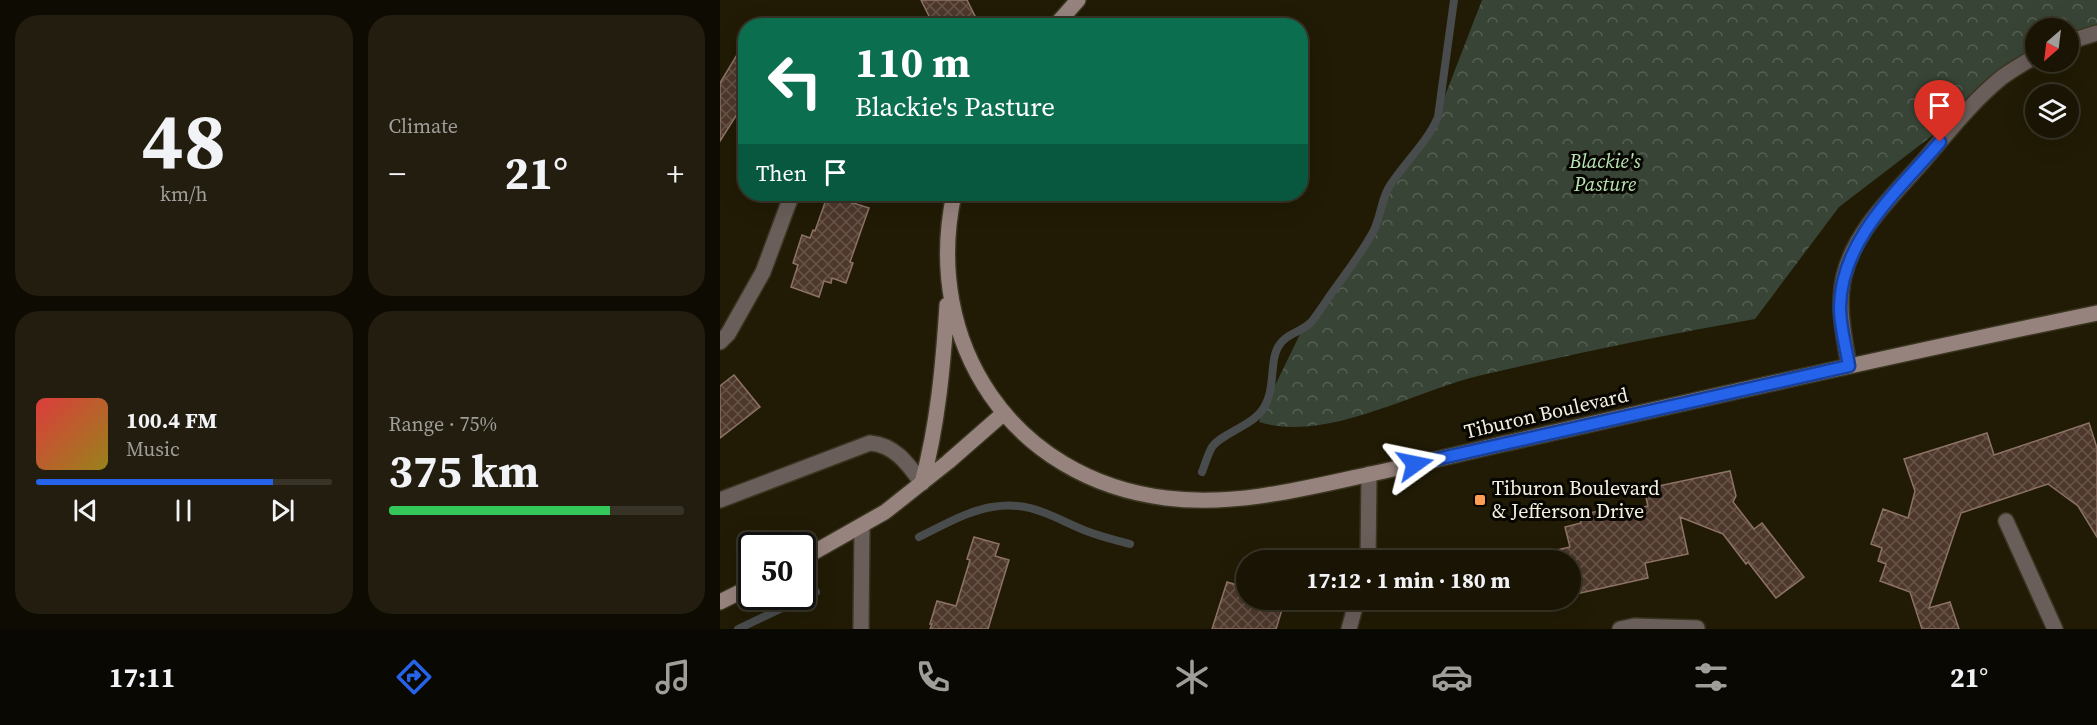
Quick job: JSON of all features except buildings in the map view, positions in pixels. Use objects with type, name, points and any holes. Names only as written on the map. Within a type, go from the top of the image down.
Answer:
[{"type":"main road","points":[[1062,18],[1078,0]]},
{"type":"main road","name":"Tiburon Boulevard","points":[[953,201],[949,225],[949,275],[954,315],[960,337],[981,383],[1004,413],[1031,440],[1071,468],[1096,480],[1143,495],[1192,500],[1239,498],[1298,489],[2097,313]]},
{"type":"main road","points":[[922,483],[937,417],[942,379],[949,275]]},
{"type":"main road","points":[[816,551],[885,512],[1004,413]]},
{"type":"main road","points":[[720,602],[738,593]]},
{"type":"street","points":[[2079,39],[2097,33]]},
{"type":"street","points":[[1849,366],[1840,308],[1841,294],[1850,257],[1859,239],[1886,204],[1968,110],[2002,78],[2025,63]]},
{"type":"street","points":[[720,342],[728,334],[763,272],[789,201]]},
{"type":"street","points":[[720,500],[870,443],[882,444],[895,452],[905,460],[922,483]]},
{"type":"street","points":[[1368,550],[1369,474]]},
{"type":"street","points":[[2006,521],[2055,629]]},
{"type":"street","points":[[861,629],[862,526]]},
{"type":"street","points":[[1349,629],[1354,610]]},
{"type":"street","points":[[1620,629],[1634,626],[1697,628]]},
{"type":"green space","name":"Blackie's Pasture","points":[[1482,0],[2097,0],[2097,33],[2079,39],[2079,18],[2025,18],[2025,65],[1839,207],[1755,319],[1618,345],[1482,375],[1342,421],[1313,426],[1286,427],[1259,422],[1302,330],[1311,323],[1351,268],[1374,230],[1388,189],[1412,154],[1431,132]]},
{"type":"waterway","points":[[1202,472],[1212,447],[1252,420],[1263,409],[1270,392],[1274,358],[1280,344],[1313,320],[1354,263],[1374,230],[1389,187],[1422,144],[1438,117],[1454,0]]},
{"type":"waterway","points":[[919,537],[973,512],[992,507],[1019,506],[1043,512],[1094,534],[1130,544]]},
{"type":"waterway","points":[[738,629],[778,610]]},
{"type":"place","name":"Tiburon Boulevard & Jefferson Drive","points":[[1480,500]]},
{"type":"route","points":[[1415,464],[1849,366],[1840,308],[1844,277],[1850,257],[1869,225],[1940,142]]}]
